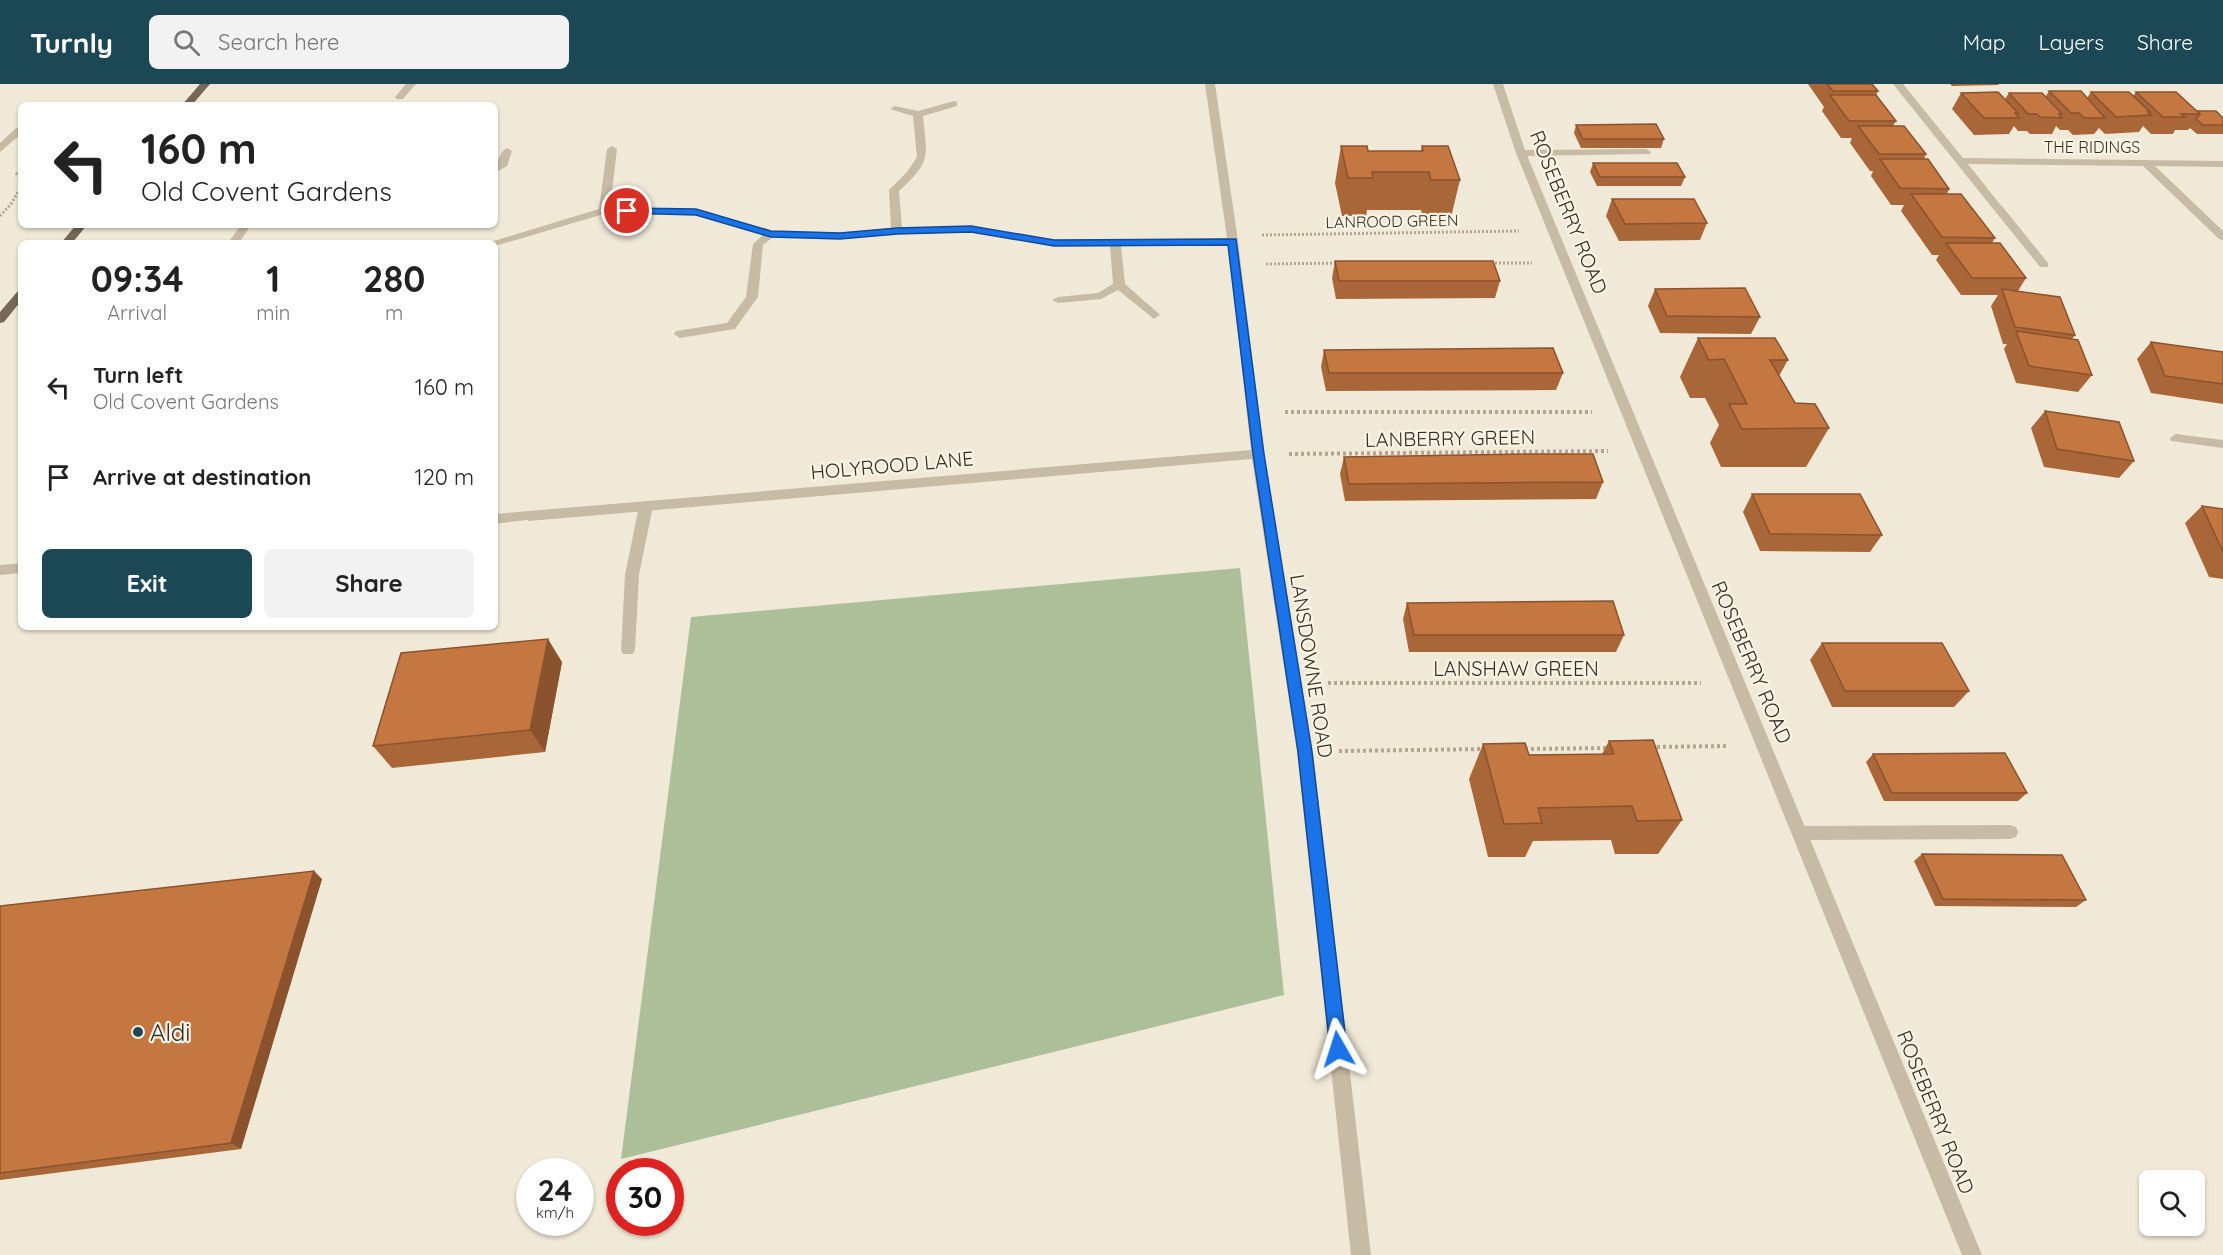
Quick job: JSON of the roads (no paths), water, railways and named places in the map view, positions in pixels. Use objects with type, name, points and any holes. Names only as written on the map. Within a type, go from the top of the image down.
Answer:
[{"type":"main road","points":[[190,102],[205,84]]},
{"type":"main road","points":[[69,240],[79,228]]},
{"type":"main road","points":[[0,319],[18,298]]},
{"type":"street","points":[[400,97],[411,84]]},
{"type":"street","name":"LANSDOWNE ROAD","points":[[1210,84],[1233,238],[1258,454],[1305,752],[1361,1255]]},
{"type":"street","name":"ROSEBERRY ROAD","points":[[1498,84],[1521,153],[1972,1255]]},
{"type":"street","points":[[1898,84],[2044,265]]},
{"type":"street","points":[[895,109],[918,114],[954,104]]},
{"type":"street","points":[[897,231],[894,190],[911,174],[922,157],[918,114]]},
{"type":"street","points":[[0,130],[18,130]]},
{"type":"street","points":[[0,148],[18,132]]},
{"type":"street","points":[[604,211],[612,149]]},
{"type":"street","points":[[498,168],[502,166],[507,150]]},
{"type":"street","points":[[1521,153],[1646,152]]},
{"type":"street","name":"THE RIDINGS","points":[[1962,161],[2223,164]]},
{"type":"street","points":[[2146,163],[2223,237]]},
{"type":"street","points":[[498,241],[604,211],[696,212],[771,234],[840,236],[897,231],[971,229],[1054,243],[1233,238]]},
{"type":"street","points":[[680,334],[731,326],[752,297],[758,244],[771,234]]},
{"type":"street","points":[[1115,243],[1119,285],[1154,315]]},
{"type":"street","points":[[1058,300],[1101,296],[1119,285]]},
{"type":"street","points":[[2176,438],[2223,444]]},
{"type":"street","name":"HOLYROOD LANE","points":[[498,519],[1258,454]]},
{"type":"street","points":[[628,650],[632,575],[646,506]]},
{"type":"street","points":[[0,570],[18,568]]},
{"type":"street","points":[[1801,833],[2010,832]]},
{"type":"place","name":"Aldi","points":[[138,1032]]}]
